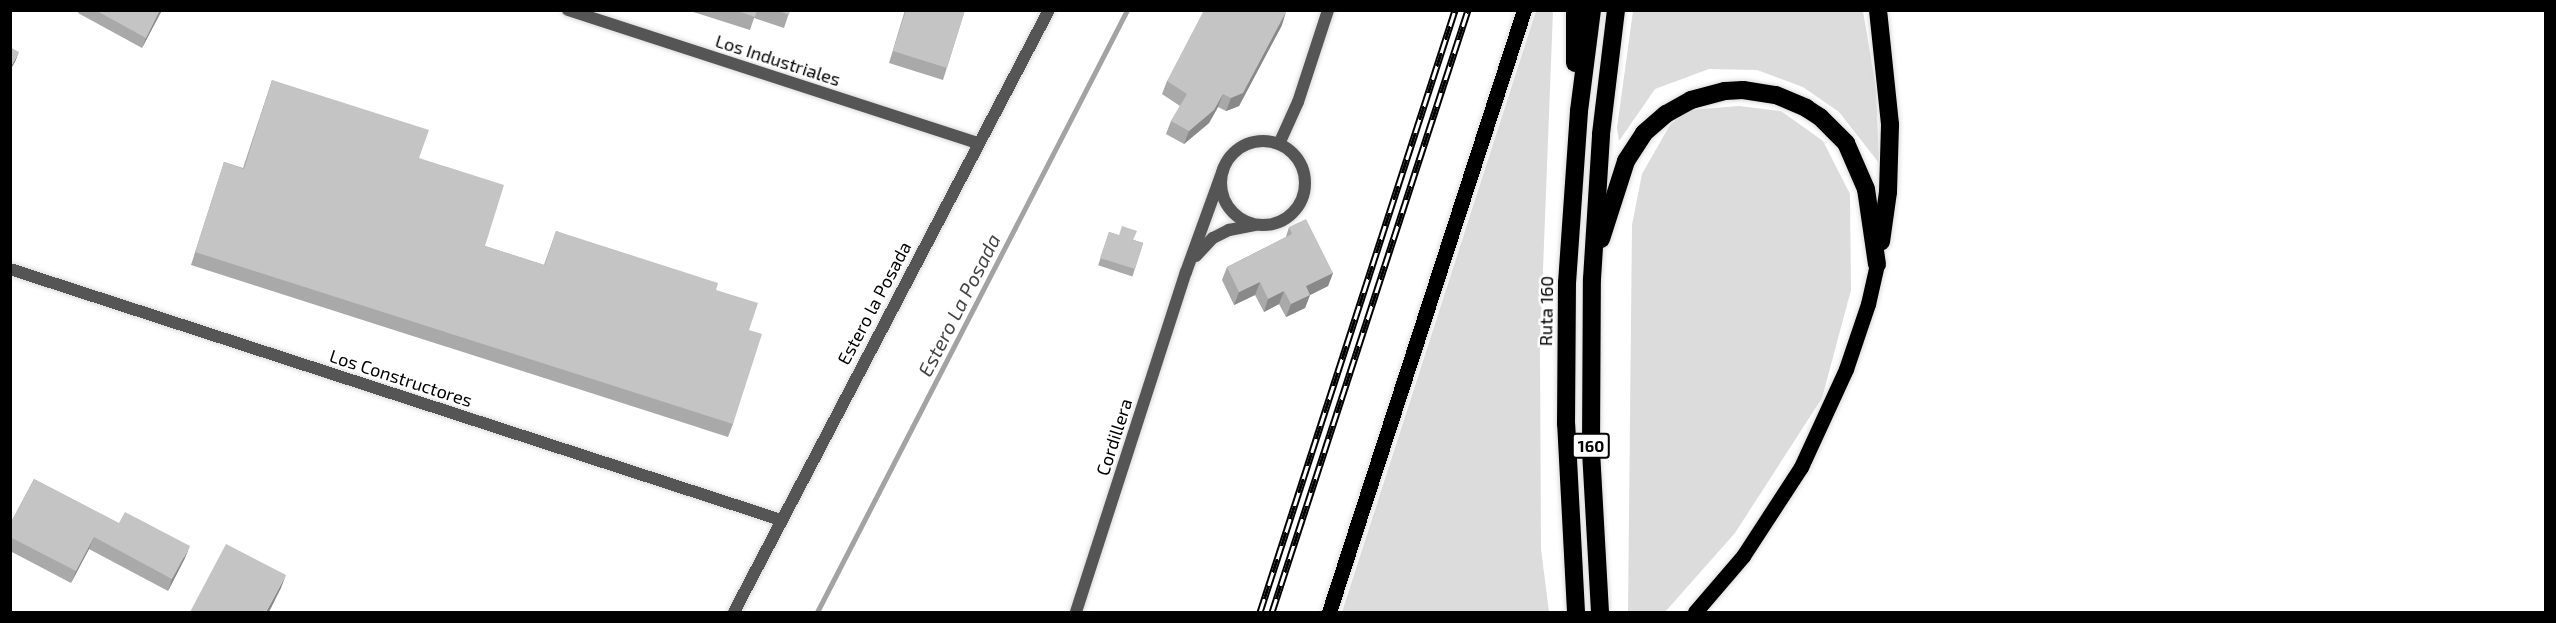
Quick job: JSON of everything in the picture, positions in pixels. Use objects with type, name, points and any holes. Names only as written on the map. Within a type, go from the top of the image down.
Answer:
[{"type":"highway","points":[[1575,10],[1579,111]]},
{"type":"highway","name":"Ruta 160","points":[[1576,612],[1568,501],[1566,353],[1571,196],[1592,10]]},
{"type":"highway","name":"160","points":[[1600,612],[1591,449],[1592,279],[1600,146],[1616,10]]},
{"type":"highway","points":[[1877,264],[1890,159],[1888,91],[1878,10]]},
{"type":"highway","points":[[1592,279],[1599,247],[1621,177],[1640,140],[1654,123],[1678,106],[1725,91],[1760,92],[1784,98],[1806,108],[1834,129],[1855,159],[1864,181],[1877,264]]},
{"type":"main road","points":[[1329,612],[1524,10]]},
{"type":"main road","points":[[1695,612],[1756,537],[1805,459],[1846,369],[1868,304],[1877,264]]},
{"type":"street","name":"Los Industriales","points":[[568,10],[978,143]]},
{"type":"street","name":"Estero la Posada","points":[[734,612],[1049,10]]},
{"type":"street","points":[[1279,144],[1298,102],[1328,10]]},
{"type":"street","name":"Cordillera","points":[[1076,612],[1186,272],[1223,170],[1229,158],[1245,146],[1265,141],[1279,144],[1291,151],[1300,162],[1305,175],[1303,195],[1294,213],[1282,221],[1229,230],[1212,238],[1202,247],[1186,272]]},
{"type":"street","points":[[1223,170],[1221,184],[1227,204],[1242,220],[1255,225]]},
{"type":"street","name":"Los Constructores","points":[[10,269],[781,520]]},
{"type":"shaded area","points":[[1536,11],[1553,11],[1540,347],[1541,549],[1549,612],[1342,612]]},
{"type":"shaded area","points":[[1633,11],[1863,11],[1876,88],[1879,163],[1839,112],[1803,87],[1757,70],[1709,69],[1655,89],[1619,141],[1617,128]]},
{"type":"shaded area","points":[[1739,106],[1781,111],[1823,141],[1850,194],[1851,290],[1822,398],[1735,533],[1665,612],[1628,612],[1632,225],[1642,174],[1670,125],[1689,110]]},
{"type":"building","points":[[95,10],[160,10],[146,38]]},
{"type":"building","points":[[735,10],[757,10],[755,17]]},
{"type":"building","points":[[776,10],[790,10],[789,15]]},
{"type":"building","points":[[906,10],[965,10],[947,68],[893,51]]},
{"type":"building","points":[[1204,10],[1287,10],[1243,93],[1231,98],[1223,94],[1214,110],[1189,131],[1171,121],[1187,94],[1167,81]]},
{"type":"building","points":[[10,47],[19,52],[10,68]]},
{"type":"building","points":[[272,80],[429,130],[419,158],[504,185],[485,246],[545,265],[556,231],[718,283],[716,290],[758,303],[749,330],[762,334],[733,424],[195,252],[224,162],[244,169]]},
{"type":"building","points":[[1306,219],[1333,273],[1306,286],[1310,295],[1291,304],[1284,291],[1268,299],[1260,282],[1239,292],[1227,267],[1292,234],[1289,227]]},
{"type":"building","points":[[1122,226],[1137,231],[1133,240],[1143,243],[1135,269],[1100,258],[1109,232],[1119,235]]},
{"type":"building","points":[[34,479],[119,523],[125,512],[190,546],[172,579],[94,537],[76,571],[10,537],[10,524]]},
{"type":"building","points":[[226,544],[286,575],[266,612],[190,612]]},
{"type":"waterway","name":"Estero La Posada","points":[[817,612],[1127,10]]},
{"type":"railway","points":[[1260,612],[1455,10]]},
{"type":"railway","points":[[1272,612],[1468,10]]}]
